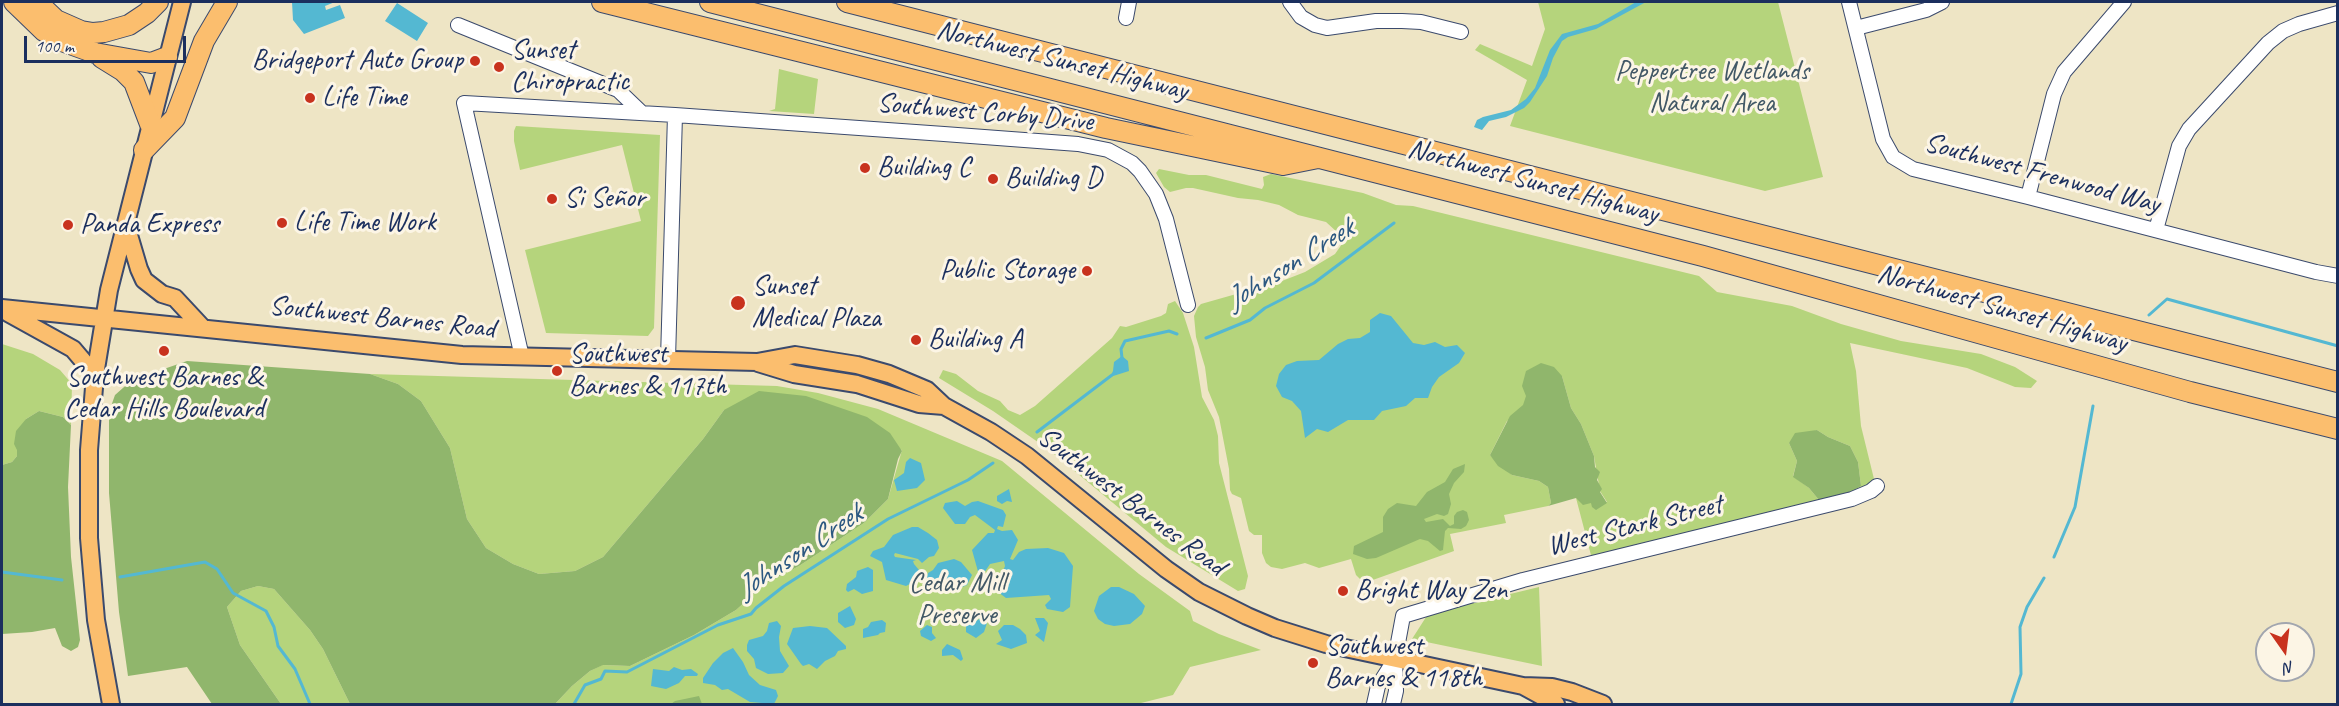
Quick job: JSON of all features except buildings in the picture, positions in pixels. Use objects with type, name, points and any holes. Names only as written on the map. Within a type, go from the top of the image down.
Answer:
[{"type":"highway","points":[[14,2],[44,31],[59,40],[94,53],[151,63],[167,57]]},
{"type":"highway","points":[[37,2],[56,20],[81,32],[93,33],[129,25],[159,2]]},
{"type":"highway","points":[[144,150],[175,118],[204,41],[226,2]]},
{"type":"highway","points":[[602,2],[1106,128],[1283,165],[1323,157]]},
{"type":"highway","name":"Northwest Sunset Highway","points":[[710,2],[1715,259],[2190,392],[2337,429]]},
{"type":"highway","name":"Northwest Sunset Highway","points":[[847,2],[2337,382]]},
{"type":"highway","points":[[94,53],[123,71],[134,82],[150,124]]},
{"type":"main road","points":[[111,705],[96,620],[89,538],[89,450],[95,375],[104,318],[126,223],[182,2]]},
{"type":"main road","points":[[126,223],[138,269],[144,280],[162,294],[175,298],[202,327]]},
{"type":"main road","points":[[2,309],[74,349],[95,375]]},
{"type":"main road","name":"Southwest Barnes Road","points":[[2,309],[202,327],[426,352],[522,357],[758,362],[795,355],[824,358],[873,369],[927,390],[944,406],[991,432],[1027,456],[1166,569],[1221,604],[1275,628],[1302,637],[1350,650],[1523,686]]},
{"type":"main road","name":"Southwest Barnes Road","points":[[758,362],[794,374],[857,384],[919,404],[944,406]]},
{"type":"main road","points":[[857,384],[873,369]]},
{"type":"main road","points":[[1523,686],[1556,705]]},
{"type":"main road","points":[[1523,686],[1552,687],[1572,692],[1602,705]]},
{"type":"street","points":[[1126,18],[1129,2]]},
{"type":"street","points":[[1290,2],[1301,17],[1315,25],[1327,28],[1376,21],[1402,21],[1421,22],[1461,32]]},
{"type":"street","name":"Southwest Frenwood Way","points":[[1849,2],[1883,139],[1893,158],[1913,169],[2337,276]]},
{"type":"street","points":[[1856,28],[1926,10],[1942,2]]},
{"type":"street","points":[[2028,197],[2054,94],[2064,72],[2124,2]]},
{"type":"street","points":[[2156,230],[2179,146],[2189,129],[2268,42],[2283,31],[2299,24],[2337,13]]},
{"type":"street","points":[[458,25],[618,90],[642,113]]},
{"type":"street","name":"Southwest Corby Drive","points":[[522,357],[464,103],[675,115],[1078,144],[1108,150],[1132,164],[1156,194],[1166,219],[1188,305]]},
{"type":"street","points":[[668,359],[675,115]]},
{"type":"street","name":"West Stark Street","points":[[1395,659],[1404,616],[1523,580],[1852,499],[1877,486]]},
{"type":"street","points":[[1374,705],[1378,686],[1395,659]]},
{"type":"street","points":[[1393,705],[1396,691],[1395,659]]},
{"type":"green space","name":"Peppertree Wetlands Natural Area","points":[[1538,2],[1778,2],[1823,177],[1765,191],[1510,126],[1527,80],[1475,50],[1480,44],[1532,66],[1545,29]]},
{"type":"green space","points":[[779,69],[818,79],[814,114],[769,111],[775,109]]},
{"type":"green space","points":[[516,126],[660,135],[654,328],[648,336],[546,333],[525,250],[641,221],[622,145],[520,170],[514,141]]},
{"type":"green space","points":[[1159,169],[1189,175],[1206,175],[1262,189],[1263,177],[1271,174],[1363,193],[1396,205],[1413,206],[1699,276],[1717,292],[1792,306],[1841,324],[1901,341],[1981,354],[2015,367],[2037,381],[2031,388],[2015,387],[1967,368],[1850,343],[1856,371],[1861,426],[1874,479],[1865,490],[1853,491],[1861,486],[1858,462],[1850,446],[1817,430],[1789,443],[1797,461],[1793,476],[1809,488],[1819,500],[1592,559],[1576,498],[1586,503],[1607,502],[1600,491],[1594,456],[1581,424],[1571,408],[1562,376],[1545,404],[1507,421],[1490,455],[1512,475],[1539,481],[1548,487],[1551,503],[1548,506],[1504,515],[1506,523],[1450,534],[1454,551],[1370,581],[1360,579],[1356,575],[1351,559],[1319,568],[1305,563],[1282,569],[1271,567],[1266,563],[1262,553],[1262,535],[1254,535],[1249,531],[1241,498],[1232,494],[1230,490],[1229,469],[1219,417],[1208,390],[1205,367],[1196,337],[1194,316],[1201,304],[1282,281],[1305,272],[1335,254],[1342,244],[1338,233],[1326,222],[1298,215],[1279,205],[1193,188],[1170,192],[1164,187],[1156,173]]},
{"type":"green space","points":[[1175,301],[1183,313],[1194,347],[1202,397],[1214,420],[1218,436],[1219,463],[1248,576],[1245,589],[1238,591],[1166,547],[1048,449],[993,411],[939,378],[943,370],[956,374],[978,391],[1000,401],[1008,410],[1020,415],[1035,406],[1112,338],[1120,326],[1126,327],[1161,316],[1166,313],[1168,304]]},
{"type":"green space","points":[[2,344],[33,354],[60,370],[72,384],[71,425],[63,417],[39,411],[26,419],[17,456],[12,462],[2,465]]},
{"type":"green space","points":[[187,361],[370,374],[398,384],[421,401],[450,448],[467,519],[486,548],[513,564],[539,574],[575,571],[603,557],[703,439],[724,410],[759,391],[806,396],[867,417],[890,433],[902,451],[888,499],[864,523],[799,566],[765,584],[736,610],[694,635],[630,666],[603,665],[590,671],[555,704],[350,704],[323,649],[310,630],[274,589],[258,586],[241,591],[227,607],[240,645],[281,704],[212,704],[187,667],[128,676],[119,612],[109,493],[109,412],[115,395],[132,380]]},
{"type":"green space","points":[[1541,363],[1554,367],[1562,376],[1571,408],[1581,424],[1594,456],[1595,467],[1600,472],[1597,480],[1602,489],[1600,492],[1607,503],[1596,510],[1591,503],[1583,505],[1576,498],[1548,506],[1551,503],[1548,487],[1539,481],[1512,475],[1498,466],[1490,455],[1510,416],[1523,405],[1526,396],[1522,386],[1526,371]]},
{"type":"green space","name":"Cedar Mill Preserve","points":[[370,374],[777,386],[818,393],[878,409],[1002,461],[1139,574],[1190,611],[1193,621],[1261,650],[1190,667],[1173,695],[1137,704],[555,704],[590,671],[602,665],[630,666],[694,635],[736,610],[765,584],[799,566],[864,523],[888,499],[902,450],[724,410],[703,439],[603,557],[575,571],[539,574],[513,564],[486,548],[467,519],[450,448],[421,401],[398,384]]},
{"type":"green space","points":[[39,411],[63,417],[71,425],[68,487],[71,557],[80,640],[78,647],[71,651],[62,646],[55,628],[2,634],[2,465],[12,462],[17,456],[14,444],[16,431],[26,419]]},
{"type":"green space","points":[[1817,430],[1850,446],[1858,462],[1861,486],[1853,491],[1819,500],[1809,488],[1793,477],[1797,461],[1789,443],[1795,433]]},
{"type":"green space","points":[[1465,464],[1464,472],[1454,483],[1449,494],[1451,504],[1448,514],[1444,516],[1437,514],[1424,519],[1426,522],[1443,519],[1450,526],[1454,524],[1454,516],[1457,512],[1463,510],[1467,512],[1469,520],[1466,526],[1461,529],[1448,528],[1445,531],[1443,550],[1440,551],[1428,541],[1420,539],[1376,558],[1367,559],[1353,554],[1354,546],[1383,532],[1383,517],[1388,509],[1397,503],[1416,506],[1427,492],[1445,482],[1453,469]]},
{"type":"green space","points":[[258,586],[274,589],[310,630],[323,649],[350,704],[281,704],[240,645],[227,607],[241,591]]},
{"type":"green space","points":[[1539,587],[1542,666],[1412,639],[1428,614]]},
{"type":"green space","points":[[699,696],[702,704],[671,704],[675,701]]},
{"type":"water","points":[[292,2],[335,2],[325,6],[326,10],[340,5],[345,18],[304,34],[293,20]]},
{"type":"water","points":[[1636,2],[1646,2],[1596,29],[1562,41],[1547,76],[1524,108],[1506,117],[1489,121],[1482,130],[1474,127],[1477,120],[1511,110],[1526,99],[1535,88],[1550,50],[1562,34],[1598,24]]},
{"type":"water","points":[[397,3],[428,23],[417,41],[385,21]]},
{"type":"water","points":[[1380,313],[1391,316],[1413,343],[1424,345],[1435,342],[1445,347],[1457,345],[1465,353],[1459,363],[1439,377],[1428,398],[1415,398],[1406,406],[1382,411],[1374,420],[1348,420],[1328,432],[1317,429],[1305,438],[1301,411],[1292,401],[1282,397],[1276,386],[1279,374],[1286,365],[1297,361],[1319,360],[1338,344],[1348,339],[1360,338],[1370,332],[1370,320]]},
{"type":"water","points":[[1122,356],[1128,361],[1129,371],[1110,377],[1114,362]]},
{"type":"water","points":[[910,458],[921,463],[925,480],[917,488],[897,491],[894,480],[904,473],[906,462]]},
{"type":"water","points":[[1009,489],[1012,502],[1007,501],[1002,504],[997,501],[997,496]]},
{"type":"water","points":[[957,501],[965,506],[978,501],[1003,510],[1006,515],[1003,527],[998,526],[997,529],[1012,530],[1018,540],[1010,559],[1013,560],[1019,552],[1026,549],[1048,548],[1064,553],[1073,566],[1070,607],[1063,612],[1047,609],[1045,605],[1051,599],[1049,595],[1006,598],[998,592],[997,587],[1005,566],[1004,561],[990,564],[984,573],[979,575],[972,550],[988,533],[994,533],[995,530],[975,515],[970,517],[965,524],[955,524],[943,508],[945,503]]},
{"type":"water","points":[[912,527],[918,527],[937,540],[939,548],[934,556],[922,563],[918,559],[895,553],[895,557],[916,560],[913,561],[920,573],[914,582],[906,586],[886,580],[882,562],[870,556],[873,551],[884,547],[893,535]]},
{"type":"water","points":[[954,559],[961,562],[972,575],[967,585],[948,593],[931,589],[926,581],[928,573],[938,563]]},
{"type":"water","points":[[868,567],[873,570],[873,591],[862,594],[854,589],[848,592],[847,584],[856,577],[857,571]]},
{"type":"water","points":[[1111,587],[1119,587],[1134,594],[1145,606],[1142,614],[1130,624],[1114,626],[1098,619],[1094,611],[1099,596]]},
{"type":"water","points":[[850,606],[856,619],[854,625],[845,628],[838,622],[838,613]]},
{"type":"water","points":[[969,616],[976,621],[981,618],[987,623],[984,632],[976,638],[966,632],[966,617]]},
{"type":"water","points":[[1035,618],[1044,618],[1048,623],[1044,642],[1035,635],[1040,631]]},
{"type":"water","points":[[882,620],[886,623],[885,632],[863,638],[863,629],[871,622]]},
{"type":"water","points":[[777,621],[781,626],[780,651],[789,666],[783,673],[768,674],[756,668],[754,659],[747,651],[747,645],[749,640],[763,636],[769,623]]},
{"type":"water","points":[[927,625],[932,627],[932,633],[936,638],[931,641],[921,636],[920,631]]},
{"type":"water","points":[[1004,625],[1013,625],[1020,629],[1026,635],[1027,643],[1011,649],[996,644],[1002,640],[998,631]]},
{"type":"water","points":[[810,626],[827,628],[846,646],[846,649],[838,651],[835,656],[825,661],[817,669],[809,664],[803,666],[787,644],[793,628]]},
{"type":"water","points":[[947,644],[960,650],[963,659],[961,661],[953,655],[942,656],[942,650]]},
{"type":"water","points":[[733,648],[749,675],[760,685],[776,690],[778,696],[774,704],[750,702],[728,689],[722,690],[715,685],[703,683],[703,678],[713,663],[723,653]]},
{"type":"water","points":[[674,667],[682,670],[691,669],[698,674],[697,676],[685,676],[679,683],[666,689],[651,686],[653,669],[669,671]]},
{"type":"waterway","name":"Johnson Creek","points":[[1206,338],[1250,320],[1265,308],[1314,283],[1394,223]]},
{"type":"waterway","points":[[2149,315],[2167,299],[2338,346]]},
{"type":"waterway","name":"Johnson Creek","points":[[1122,358],[1121,349],[1125,341],[1169,331],[1177,334]]},
{"type":"waterway","name":"Johnson Creek","points":[[1037,432],[1112,375]]},
{"type":"waterway","points":[[2054,557],[2075,507],[2093,406]]},
{"type":"waterway","name":"Johnson Creek","points":[[574,704],[585,685],[601,679],[605,671],[627,672],[718,625],[751,614],[784,586],[888,519],[968,480],[993,463]]},
{"type":"waterway","name":"Johnson Creek","points":[[120,577],[205,562],[217,569],[233,593],[266,611],[274,627],[278,646],[295,669],[310,704]]},
{"type":"waterway","name":"Johnson Creek","points":[[2,572],[62,580]]},
{"type":"waterway","points":[[2011,704],[2021,674],[2020,627],[2027,607],[2044,578]]},
{"type":"place","name":"Bridgeport Auto Group","points":[[475,61]]},
{"type":"place","name":"Sunset Chiropractic","points":[[499,67]]},
{"type":"place","name":"Life Time","points":[[310,98]]},
{"type":"place","name":"Building C","points":[[865,168]]},
{"type":"place","name":"Building D","points":[[993,179]]},
{"type":"place","name":"Si Señor","points":[[552,199]]},
{"type":"place","name":"Life Time Work","points":[[282,223]]},
{"type":"place","name":"Panda Express","points":[[68,225]]},
{"type":"place","name":"Public Storage","points":[[1087,271]]},
{"type":"place","name":"Sunset Medical Plaza","points":[[738,303]]},
{"type":"place","name":"Building A","points":[[916,340]]},
{"type":"place","name":"Southwest Barnes & Cedar Hills Boulevard","points":[[164,351]]},
{"type":"place","name":"Southwest Barnes & 117th","points":[[557,371]]},
{"type":"place","name":"Bright Way Zen","points":[[1343,591]]},
{"type":"place","name":"Southwest Barnes & 118th","points":[[1313,663]]}]
